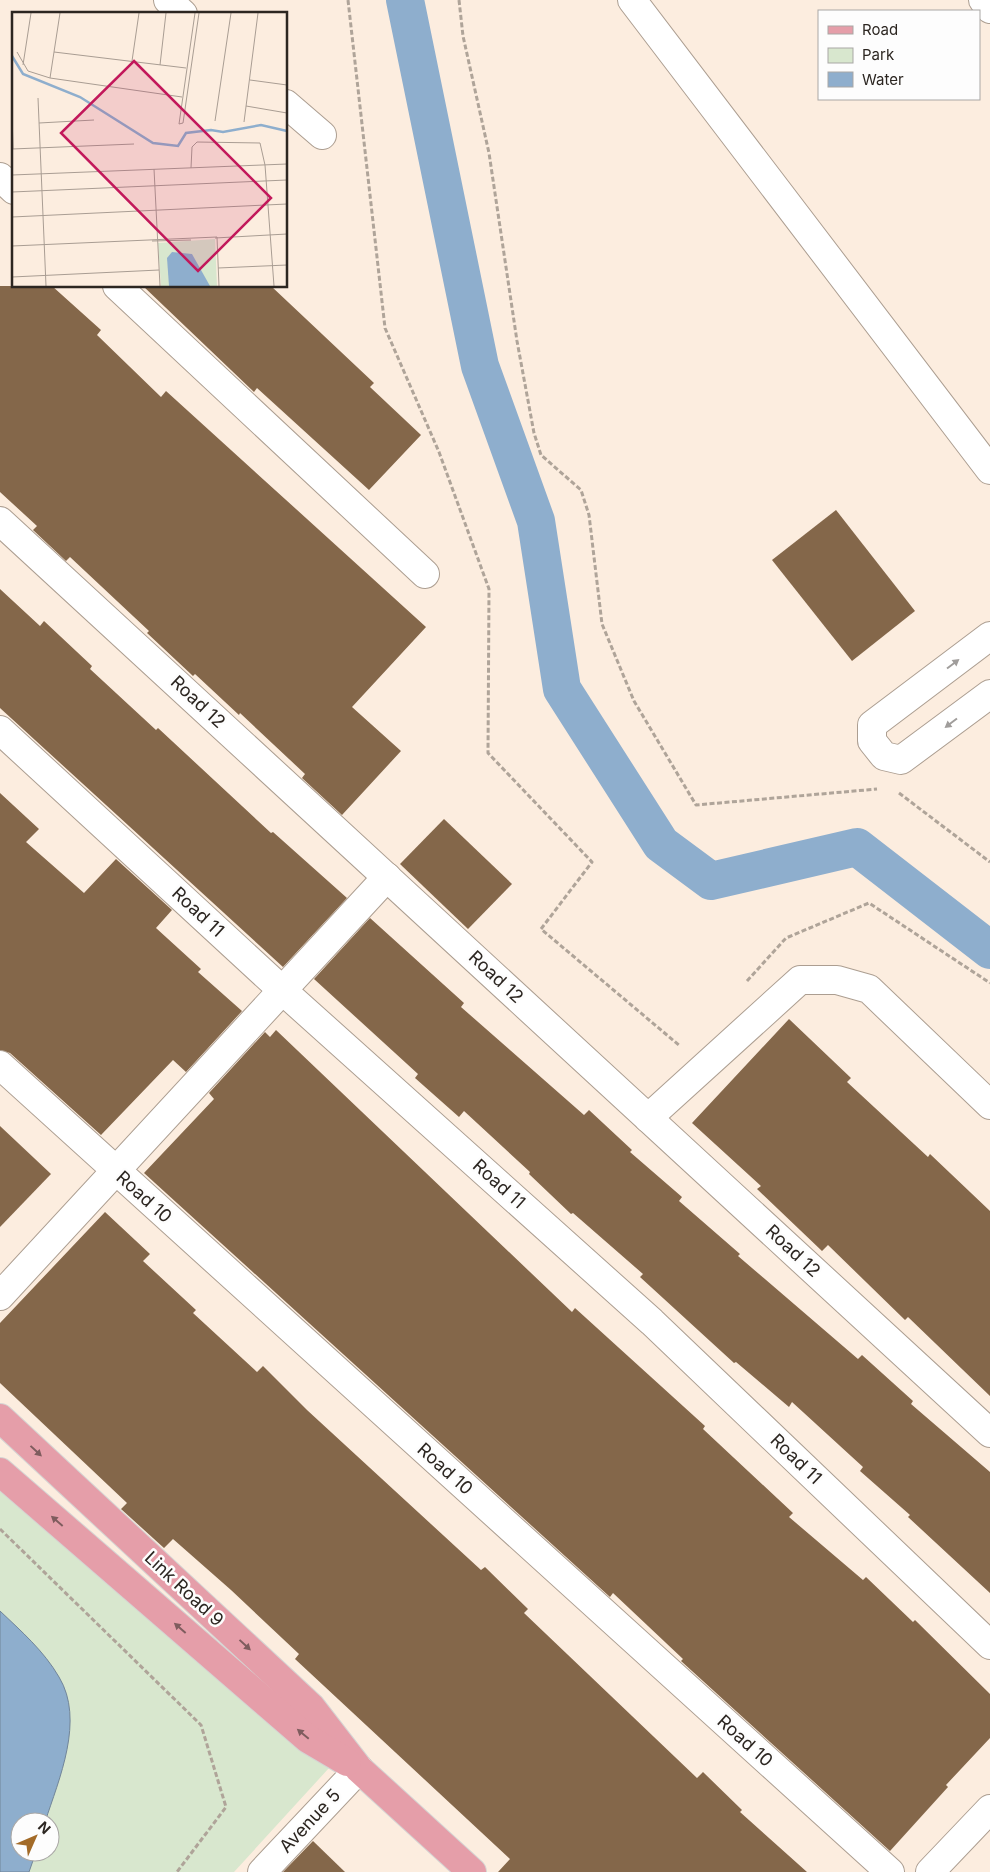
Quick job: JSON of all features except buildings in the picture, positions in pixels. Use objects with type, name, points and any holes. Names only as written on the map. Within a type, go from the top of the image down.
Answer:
[{"type":"main road","name":"Link Road 9","points":[[0,1418],[311,1707],[359,1769],[472,1872]]},
{"type":"main road","name":"Link Road 9","points":[[0,1472],[308,1739],[359,1769]]},
{"type":"street","points":[[168,0],[181,12]]},
{"type":"street","points":[[632,0],[990,470]]},
{"type":"street","points":[[983,0],[990,9]]},
{"type":"street","points":[[288,106],[322,135]]},
{"type":"street","points":[[0,177],[12,188]]},
{"type":"street","points":[[119,288],[425,574]]},
{"type":"street","name":"Road 12","points":[[0,521],[990,1433]]},
{"type":"street","points":[[990,636],[872,724],[872,741],[884,756],[901,760],[990,694]]},
{"type":"street","name":"Road 11","points":[[0,730],[282,990],[652,1322],[990,1645]]},
{"type":"street","points":[[0,1296],[387,876]]},
{"type":"street","points":[[648,1118],[800,980],[837,980],[869,989],[990,1105]]},
{"type":"street","name":"Road 10","points":[[0,1065],[890,1872]]},
{"type":"street","name":"Avenue 5","points":[[262,1872],[359,1769]]},
{"type":"street","points":[[930,1872],[990,1809]]},
{"type":"path","points":[[348,0],[385,328],[438,452],[488,589],[488,752],[592,862],[541,929],[686,1052]]},
{"type":"path","points":[[459,0],[463,36],[489,153],[517,341],[534,433],[541,455],[581,490],[589,515],[602,624],[634,701],[696,805],[883,789]]},
{"type":"path","points":[[892,788],[990,862]]},
{"type":"path","points":[[744,985],[786,938],[870,902],[990,983]]},
{"type":"path","points":[[0,1529],[201,1725],[226,1807],[177,1872]]},
{"type":"green space","points":[[0,1483],[329,1768],[234,1872],[0,1872]]},
{"type":"water","points":[[0,1611],[32,1642],[59,1677],[66,1694],[70,1712],[70,1730],[67,1750],[48,1812],[10,1812],[10,1862],[32,1862],[29,1872],[0,1872]]},
{"type":"waterway","points":[[405,0],[480,366],[536,521],[562,689],[661,844],[711,881],[857,847],[990,950]]}]
